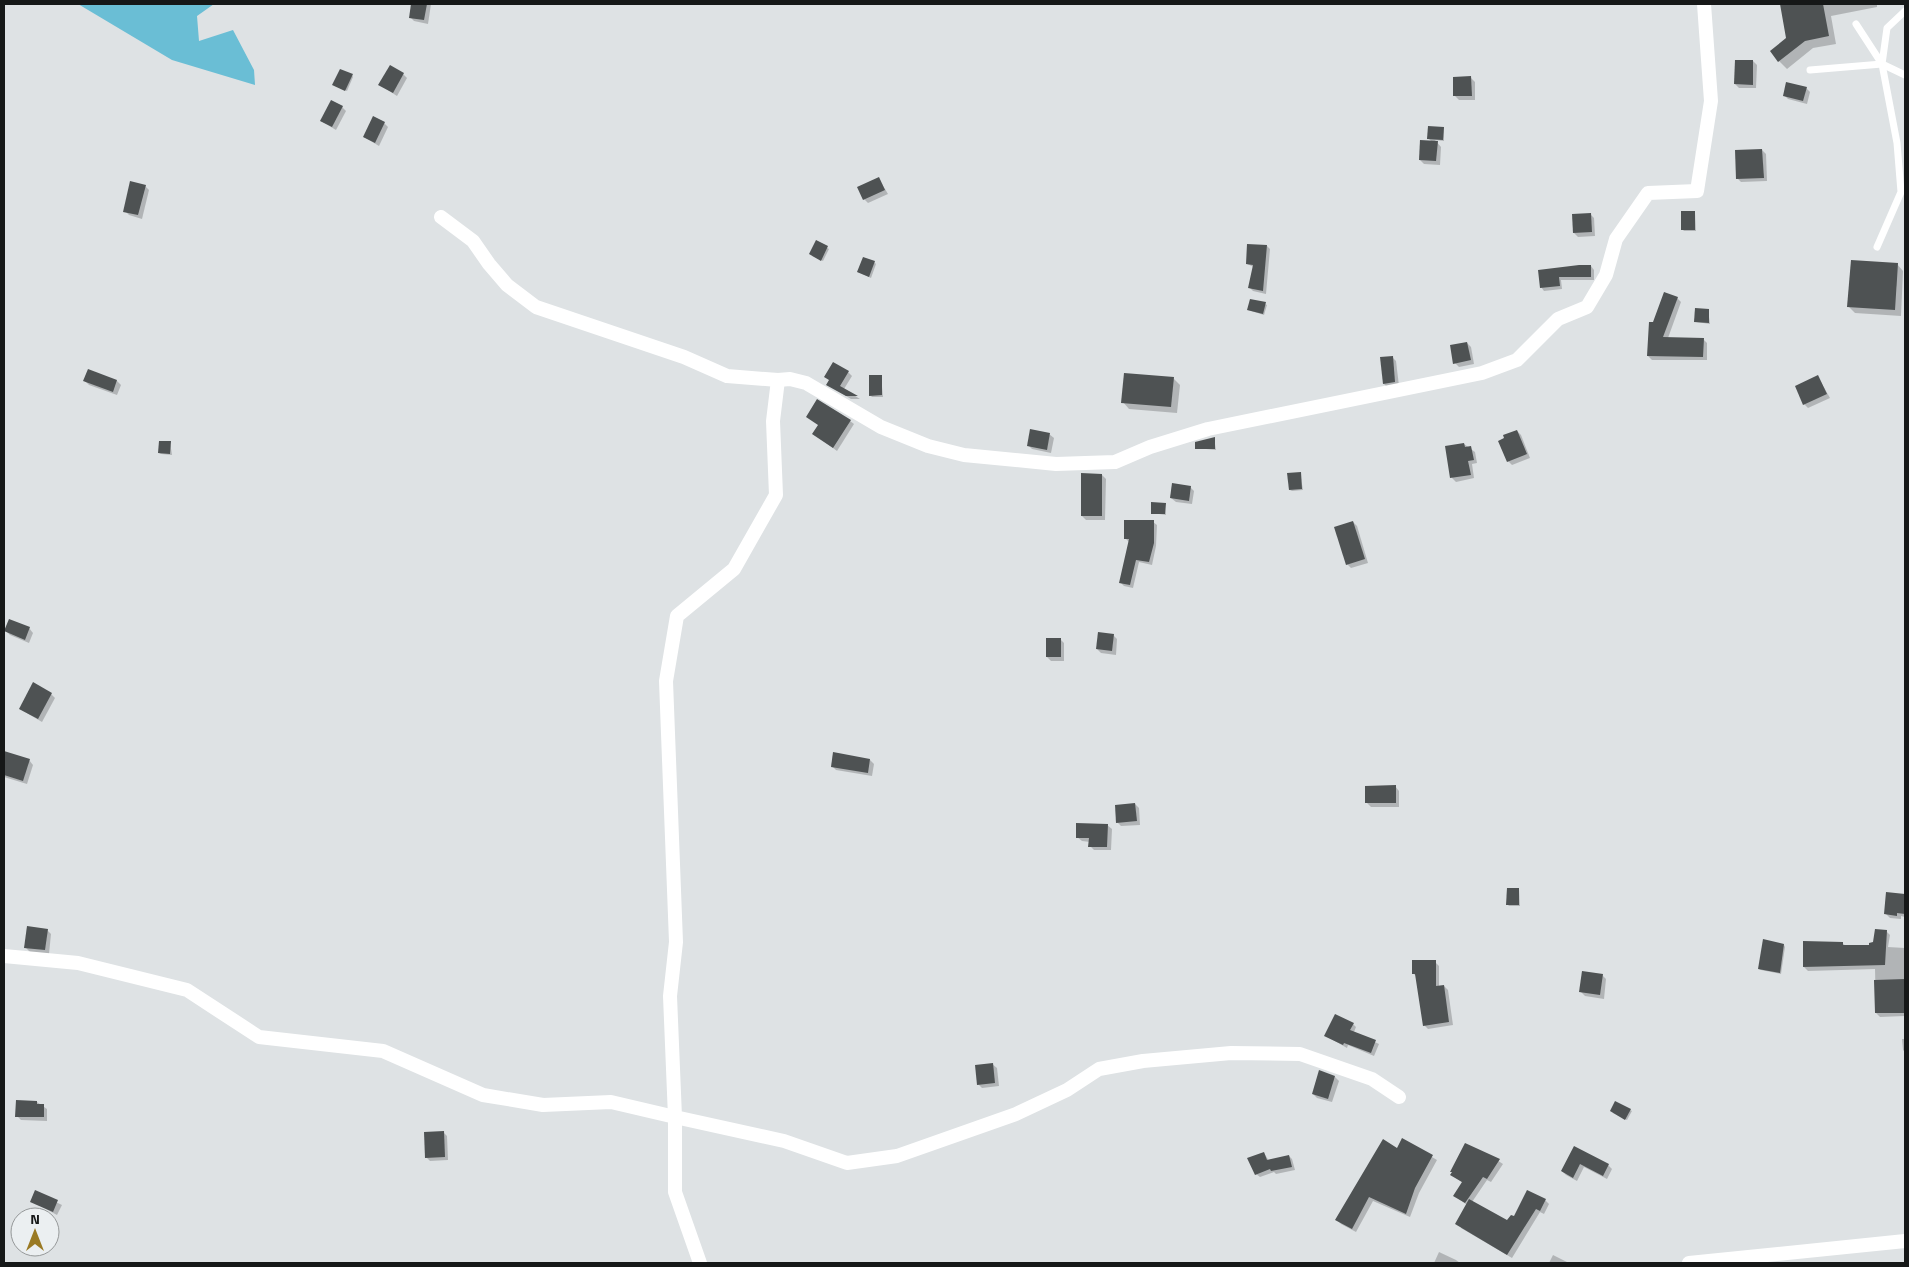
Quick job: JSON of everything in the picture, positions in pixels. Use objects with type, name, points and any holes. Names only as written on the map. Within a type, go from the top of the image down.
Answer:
[{"type":"street","points":[[441,217],[473,241],[507,285],[536,307],[684,357],[727,376],[778,380],[790,379],[806,383],[881,428],[928,446],[964,455],[1002,460],[1076,463],[1114,462],[1150,447],[1208,429],[1482,373],[1517,360],[1558,319],[1587,307],[1606,275],[1616,239],[1648,193],[1697,191],[1711,101],[1704,4]]},
{"type":"street","points":[[700,1263],[675,1192],[675,1117],[670,996],[676,942],[666,681],[677,616],[734,569],[776,495],[773,421],[778,380]]},
{"type":"street","points":[[4,956],[78,963],[187,990],[259,1038],[383,1051],[483,1095],[543,1105],[611,1102],[784,1141],[847,1163],[898,1156],[1016,1114],[1067,1090],[1099,1069],[1143,1061],[1231,1053],[1300,1054],[1372,1079],[1399,1097]]},
{"type":"street","points":[[1689,1263],[1905,1240]]},
{"type":"lane","points":[[1877,247],[1901,192],[1897,143],[1882,64],[1887,28],[1905,12]]},
{"type":"lane","points":[[1856,24],[1882,64]]},
{"type":"lane","points":[[1810,70],[1882,64],[1905,75]]},
{"type":"lane","points":[[1897,143],[1905,137]]},
{"type":"water","points":[[78,4],[214,4],[197,16],[199,41],[233,30],[254,70],[255,85],[172,60]]},
{"type":"building","points":[[411,4],[427,4],[424,20],[409,18]]},
{"type":"building","points":[[1780,4],[1823,4],[1829,36],[1805,41],[1778,62],[1770,51],[1786,38]]},
{"type":"building","points":[[1735,60],[1753,60],[1753,85],[1734,84]]},
{"type":"building","points":[[390,65],[404,73],[393,93],[378,85]]},
{"type":"building","points":[[340,69],[353,74],[345,91],[332,85]]},
{"type":"building","points":[[1471,76],[1472,96],[1453,96],[1453,77]]},
{"type":"building","points":[[1786,82],[1807,87],[1803,101],[1783,96]]},
{"type":"building","points":[[331,100],[343,106],[332,127],[320,121]]},
{"type":"building","points":[[373,116],[385,122],[375,143],[363,137]]},
{"type":"building","points":[[1428,126],[1444,127],[1443,140],[1427,139]]},
{"type":"building","points":[[1420,140],[1438,141],[1436,161],[1419,160]]},
{"type":"building","points":[[1762,149],[1764,178],[1736,179],[1735,150]]},
{"type":"building","points":[[879,177],[885,190],[863,200],[857,187]]},
{"type":"building","points":[[130,181],[146,185],[138,215],[123,212]]},
{"type":"building","points":[[1681,211],[1695,211],[1695,230],[1681,230]]},
{"type":"building","points":[[1591,213],[1592,232],[1573,233],[1572,214]]},
{"type":"building","points":[[816,240],[828,246],[821,261],[809,254]]},
{"type":"building","points":[[1247,244],[1267,245],[1263,291],[1248,288],[1253,265],[1246,264]]},
{"type":"building","points":[[863,257],[875,261],[869,277],[857,272]]},
{"type":"building","points":[[1851,260],[1898,263],[1895,310],[1847,307]]},
{"type":"building","points":[[1591,265],[1591,277],[1559,277],[1560,286],[1540,288],[1538,270]]},
{"type":"building","points":[[1664,292],[1678,297],[1663,337],[1704,338],[1703,357],[1647,356],[1649,322],[1653,322]]},
{"type":"building","points":[[1250,299],[1266,302],[1263,314],[1247,310]]},
{"type":"building","points":[[1695,308],[1709,309],[1709,323],[1694,322]]},
{"type":"building","points":[[1467,342],[1471,360],[1453,364],[1450,345]]},
{"type":"building","points":[[1393,356],[1395,382],[1383,384],[1380,357]]},
{"type":"building","points":[[833,362],[849,371],[840,386],[858,396],[846,396],[826,385],[829,380],[824,377]]},
{"type":"building","points":[[88,369],[117,380],[113,392],[83,381]]},
{"type":"building","points":[[1124,373],[1174,377],[1171,407],[1121,403]]},
{"type":"building","points":[[869,375],[882,375],[882,395],[869,396]]},
{"type":"building","points":[[1818,375],[1827,394],[1803,405],[1795,386]]},
{"type":"building","points":[[817,399],[851,420],[833,448],[812,434],[818,425],[806,417]]},
{"type":"building","points":[[1030,429],[1050,433],[1047,450],[1027,446]]},
{"type":"building","points":[[1517,430],[1527,454],[1507,462],[1498,441],[1504,438],[1503,435]]},
{"type":"building","points":[[1215,437],[1215,449],[1195,449],[1195,442]]},
{"type":"building","points":[[159,441],[171,441],[170,454],[158,453]]},
{"type":"building","points":[[1464,443],[1465,447],[1471,446],[1474,460],[1468,461],[1471,475],[1450,478],[1445,446]]},
{"type":"building","points":[[1301,472],[1302,489],[1289,490],[1287,473]]},
{"type":"building","points":[[1081,473],[1102,474],[1102,516],[1081,516]]},
{"type":"building","points":[[1172,483],[1191,486],[1189,501],[1170,498]]},
{"type":"building","points":[[1151,502],[1166,503],[1165,514],[1151,514]]},
{"type":"building","points":[[1124,520],[1154,520],[1154,543],[1149,562],[1136,560],[1130,585],[1119,583],[1129,539],[1124,539]]},
{"type":"building","points":[[1353,521],[1365,559],[1346,565],[1334,527]]},
{"type":"building","points":[[9,619],[30,627],[25,640],[4,631]]},
{"type":"building","points":[[1098,632],[1114,634],[1112,651],[1096,649]]},
{"type":"building","points":[[1046,638],[1061,638],[1061,657],[1046,657]]},
{"type":"building","points":[[33,682],[52,693],[38,719],[19,709]]},
{"type":"building","points":[[4,751],[30,759],[23,781],[4,775]]},
{"type":"building","points":[[833,752],[870,759],[868,773],[831,767]]},
{"type":"building","points":[[1396,785],[1396,803],[1365,803],[1365,786]]},
{"type":"building","points":[[1135,803],[1137,821],[1116,823],[1115,805]]},
{"type":"building","points":[[1076,823],[1108,824],[1107,847],[1088,847],[1089,838],[1076,838]]},
{"type":"building","points":[[1507,888],[1519,888],[1519,905],[1506,905]]},
{"type":"building","points":[[1886,892],[1905,894],[1905,914],[1897,913],[1897,916],[1884,914]]},
{"type":"building","points":[[27,926],[48,929],[45,950],[24,948]]},
{"type":"building","points":[[1875,929],[1887,930],[1885,965],[1803,967],[1803,941],[1843,942],[1843,945],[1869,945],[1869,943],[1873,942]]},
{"type":"building","points":[[1763,939],[1784,944],[1780,973],[1758,969]]},
{"type":"building","points":[[1412,960],[1436,960],[1436,986],[1444,985],[1449,1022],[1423,1026],[1415,974],[1412,974]]},
{"type":"building","points":[[1582,971],[1603,974],[1600,995],[1579,992]]},
{"type":"building","points":[[1905,979],[1905,1013],[1875,1013],[1874,980]]},
{"type":"building","points":[[1335,1014],[1354,1023],[1350,1030],[1376,1040],[1371,1053],[1344,1043],[1343,1045],[1324,1036]]},
{"type":"building","points":[[993,1063],[995,1083],[977,1085],[975,1065]]},
{"type":"building","points":[[1319,1070],[1335,1076],[1328,1099],[1312,1094]]},
{"type":"building","points":[[16,1100],[37,1101],[37,1104],[44,1104],[44,1117],[15,1117]]},
{"type":"building","points":[[1615,1101],[1631,1109],[1625,1120],[1610,1111]]},
{"type":"building","points":[[444,1131],[445,1157],[425,1158],[424,1132]]},
{"type":"building","points":[[1402,1138],[1433,1155],[1415,1188],[1406,1214],[1369,1197],[1352,1229],[1335,1220],[1383,1139],[1397,1148]]},
{"type":"building","points":[[1465,1143],[1500,1159],[1487,1179],[1483,1177],[1465,1203],[1453,1196],[1462,1182],[1450,1175],[1452,1172],[1450,1172]]},
{"type":"building","points":[[1574,1146],[1609,1164],[1603,1176],[1580,1164],[1573,1178],[1561,1171]]},
{"type":"building","points":[[1264,1152],[1267,1160],[1289,1155],[1292,1167],[1271,1171],[1270,1169],[1255,1175],[1247,1158]]},
{"type":"building","points":[[35,1190],[58,1200],[55,1207],[42,1207],[30,1202]]},
{"type":"building","points":[[1527,1190],[1546,1199],[1540,1211],[1536,1209],[1507,1255],[1455,1224],[1469,1199],[1507,1220],[1511,1215],[1514,1216]]}]
